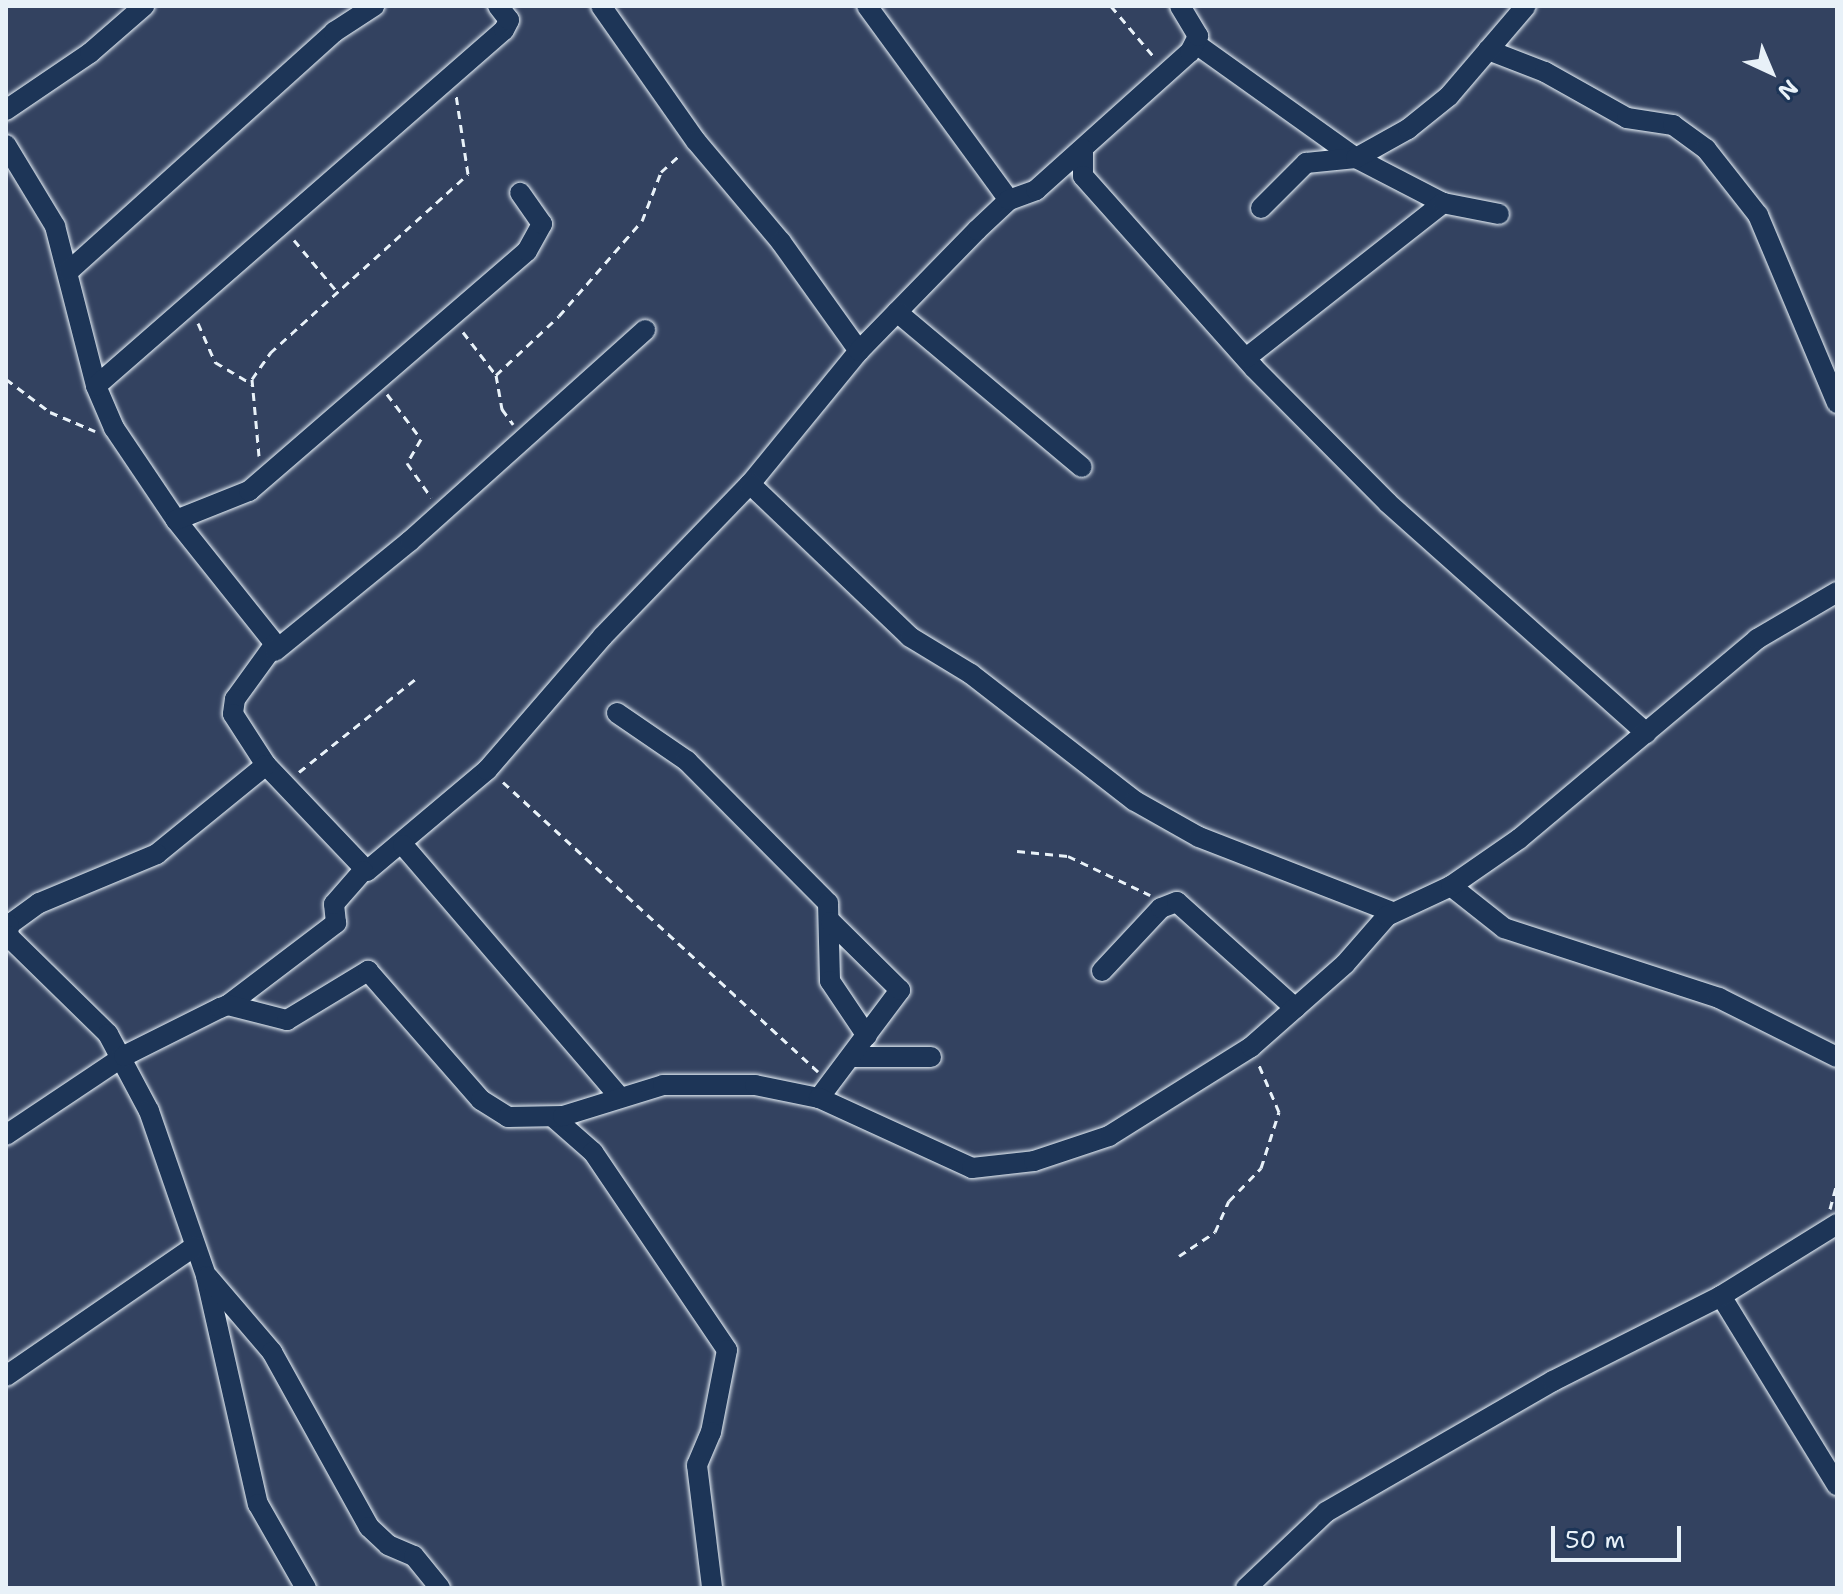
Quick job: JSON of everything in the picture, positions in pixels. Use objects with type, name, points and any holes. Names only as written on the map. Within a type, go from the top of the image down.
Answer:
[{"type":"street","points":[[6,110],[90,53],[144,6]]},
{"type":"street","points":[[69,271],[334,32],[374,6]]},
{"type":"street","points":[[96,386],[193,307],[508,24],[498,6]]},
{"type":"street","points":[[601,6],[696,141],[781,242],[859,351]]},
{"type":"street","points":[[867,6],[1009,200]]},
{"type":"street","points":[[1180,6],[1194,26],[1196,44],[1356,158],[1443,203],[1499,214]]},
{"type":"street","points":[[1261,208],[1306,163],[1356,158],[1449,96],[1526,6]]},
{"type":"street","points":[[6,1135],[124,1056],[228,1005],[336,923],[334,904],[363,871],[403,845],[487,770],[603,636],[750,484],[859,351],[897,312],[1009,200],[1036,190],[1168,73],[1196,44]]},
{"type":"street","points":[[1488,50],[1545,72],[1630,119],[1673,125],[1706,149],[1758,215],[1837,403]]},
{"type":"street","points":[[6,145],[55,226],[96,386],[124,446],[176,520],[272,638],[275,651]]},
{"type":"street","points":[[1083,149],[1083,176],[1246,358],[1388,503],[1646,733]]},
{"type":"street","points":[[176,520],[237,499],[540,237],[542,224],[520,193]]},
{"type":"street","points":[[1246,358],[1443,203]]},
{"type":"street","points":[[897,312],[1082,467]]},
{"type":"street","points":[[363,871],[287,782],[266,765],[232,706],[275,651],[442,513],[515,443],[645,330]]},
{"type":"street","points":[[750,484],[910,637],[971,674],[1135,801],[1220,846],[1392,912]]},
{"type":"street","points":[[228,1005],[287,1020],[368,971],[493,1110],[527,1120],[553,1117],[618,1095],[686,1083],[755,1085],[825,1092],[951,1161],[997,1169],[1109,1136],[1251,1047],[1392,912],[1451,886],[1519,839],[1757,639],[1837,592]]},
{"type":"street","points":[[617,713],[661,739],[709,782],[828,903],[831,922],[830,981],[867,1036]]},
{"type":"street","points":[[266,765],[157,854],[39,903],[9,925],[7,936],[13,947],[75,998],[124,1056],[149,1111],[206,1276],[258,1504],[306,1588]]},
{"type":"street","points":[[403,845],[618,1095]]},
{"type":"street","points":[[1451,886],[1504,928],[1719,998],[1837,1057]]},
{"type":"street","points":[[1102,971],[1168,903],[1187,906],[1295,1008]]},
{"type":"street","points":[[825,1092],[867,1036],[887,1015],[899,986],[831,922]]},
{"type":"street","points":[[852,1057],[931,1057]]},
{"type":"street","points":[[553,1117],[593,1152],[727,1350],[711,1432],[697,1465],[712,1588]]},
{"type":"street","points":[[1246,1588],[1326,1512],[1553,1381],[1721,1296],[1837,1224]]},
{"type":"street","points":[[6,1376],[195,1246]]},
{"type":"street","points":[[206,1276],[272,1352],[369,1527],[388,1545],[414,1556],[440,1588]]},
{"type":"street","points":[[1721,1296],[1837,1485]]},
{"type":"path","points":[[1111,6],[1168,73]]},
{"type":"path","points":[[260,480],[252,384],[270,353],[336,290],[468,174],[454,74]]},
{"type":"path","points":[[496,375],[559,316],[642,221],[661,172],[696,141]]},
{"type":"path","points":[[281,225],[336,290]]},
{"type":"path","points":[[193,307],[215,362],[252,384]]},
{"type":"path","points":[[450,317],[496,375],[502,409],[519,432],[515,443]]},
{"type":"path","points":[[6,379],[50,412],[124,446]]},
{"type":"path","points":[[374,379],[421,439],[407,463],[442,513]]},
{"type":"path","points":[[287,782],[418,677]]},
{"type":"path","points":[[487,770],[825,1092]]},
{"type":"path","points":[[1017,851],[1068,856],[1168,903]]},
{"type":"path","points":[[1179,1256],[1215,1232],[1229,1201],[1261,1168],[1279,1108],[1251,1047]]}]
